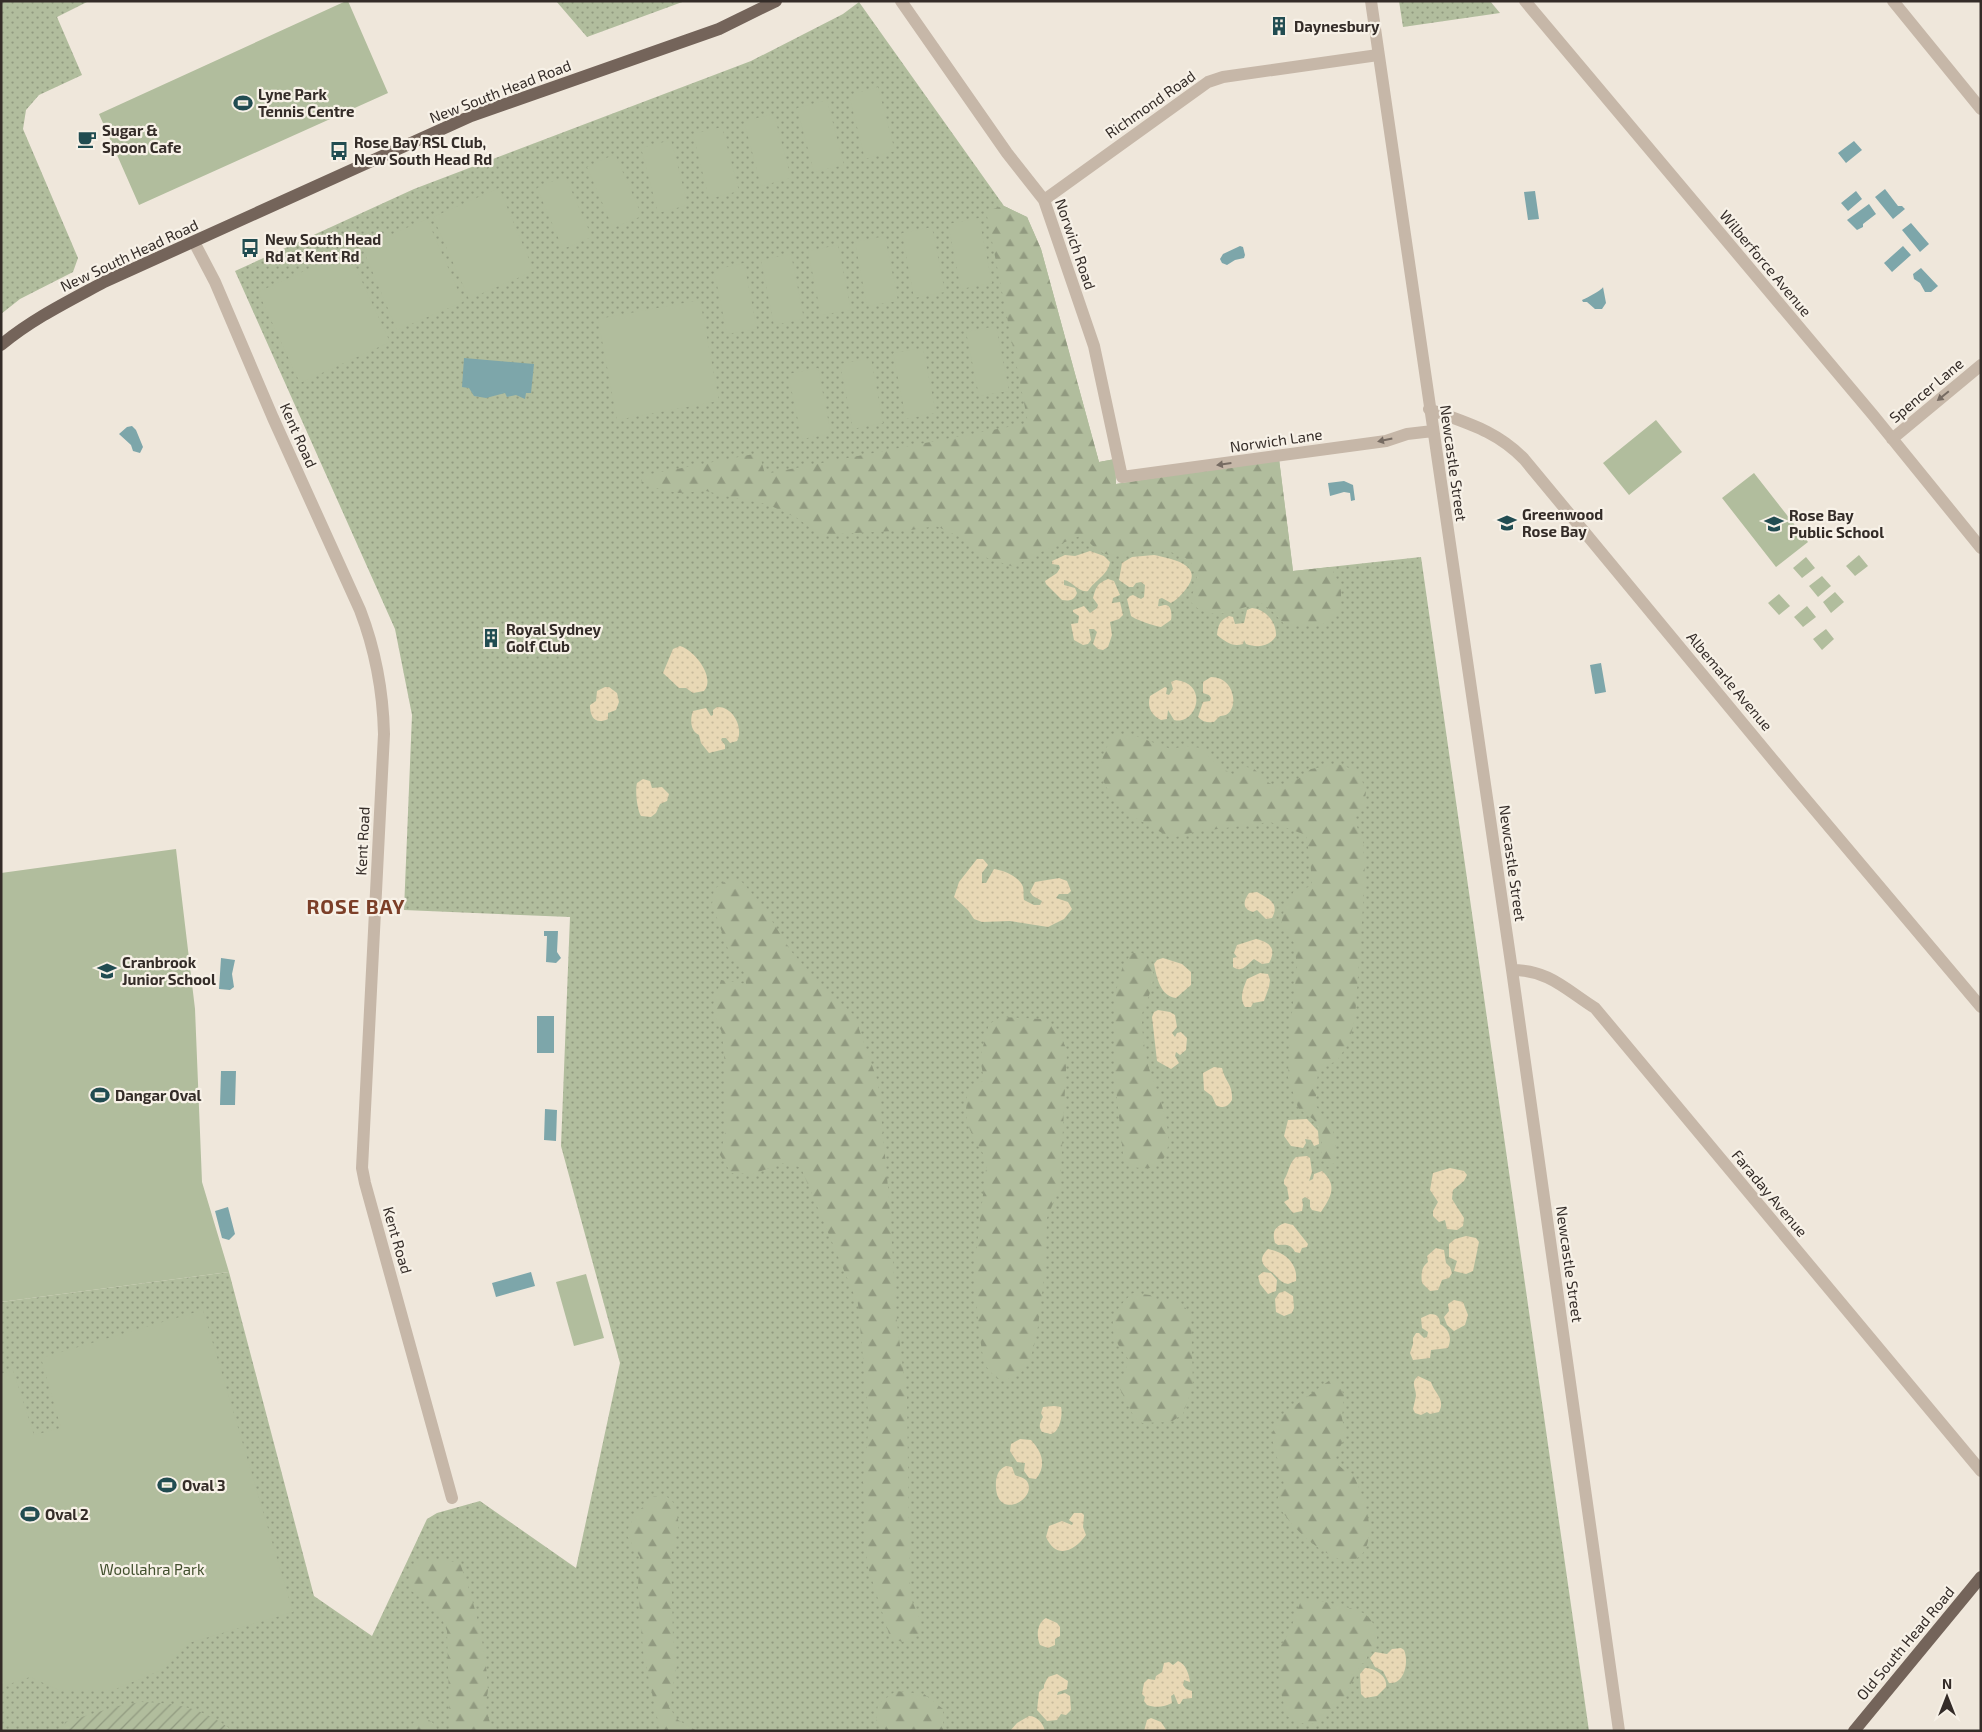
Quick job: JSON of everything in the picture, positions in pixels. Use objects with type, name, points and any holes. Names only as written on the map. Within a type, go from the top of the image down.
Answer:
[{"type":"main road","name":"New South Head Road","points":[[1,345],[29,324],[104,282],[471,116],[719,29],[776,1]]},
{"type":"main road","name":"Old South Head Road","points":[[1854,1731],[1981,1577]]},
{"type":"street","name":"Norwich Road","points":[[901,1],[1007,152],[1044,200],[1094,346],[1122,478]]},
{"type":"street","name":"Newcastle Street","points":[[1371,1],[1512,970],[1619,1731]]},
{"type":"street","name":"Wilberforce Avenue","points":[[1524,1],[1892,439],[1981,548]]},
{"type":"street","points":[[1893,1],[1981,109]]},
{"type":"street","name":"Richmond Road","points":[[1044,200],[1208,82],[1222,77],[1378,55]]},
{"type":"street","name":"Kent Road","points":[[194,242],[215,282],[273,418],[360,610],[370,640],[379,679],[384,734],[362,1168],[452,1498]]},
{"type":"street","name":"Spencer Lane","points":[[1892,439],[1981,366]]},
{"type":"street","name":"Albemarle Avenue","points":[[1429,409],[1489,432],[1509,444],[1524,459],[1793,784],[1981,1007]]},
{"type":"street","name":"Norwich Lane","points":[[1122,478],[1386,441],[1406,434],[1433,431]]},
{"type":"street","name":"Faraday Avenue","points":[[1512,970],[1529,970],[1549,977],[1595,1008],[1981,1471]]},
{"type":"green space","points":[[1,1],[89,1],[57,17],[82,75],[39,95],[26,110],[23,129],[78,258],[73,272],[20,299],[1,314]]},
{"type":"green space","name":"Lyne Park Tennis Centre","points":[[348,1],[388,93],[139,205],[99,114]]},
{"type":"green space","points":[[556,1],[685,1],[587,37]]},
{"type":"green space","points":[[1399,1],[1490,1],[1500,13],[1403,27]]},
{"type":"green space","name":"Royal Sydney Golf Club","points":[[859,2],[1004,206],[1027,217],[1041,249],[1099,462],[1115,459],[1116,484],[1279,459],[1293,571],[1421,557],[1589,1731],[1,1731],[1,1302],[229,1272],[314,1596],[372,1636],[427,1519],[437,1513],[480,1501],[576,1568],[620,1363],[561,1146],[570,917],[404,910],[412,715],[395,629],[235,271],[414,189],[751,61],[843,14]]},
{"type":"green space","points":[[878,87],[895,151],[865,159],[849,95]]},
{"type":"green space","points":[[827,100],[844,165],[814,172],[797,108]]},
{"type":"green space","points":[[774,114],[791,178],[761,186],[744,121]]},
{"type":"green space","points":[[722,127],[739,191],[709,199],[693,134]]},
{"type":"green space","points":[[671,140],[688,205],[658,213],[641,148]]},
{"type":"green space","points":[[615,154],[642,216],[613,228],[587,167]]},
{"type":"green space","points":[[565,176],[592,237],[563,249],[537,188]]},
{"type":"green space","points":[[499,188],[534,271],[469,299],[433,217]]},
{"type":"green space","points":[[1004,206],[1027,217],[1041,249],[1099,462],[1115,459],[1116,484],[1279,459],[1293,571],[1331,567],[1341,588],[1341,610],[1332,620],[1318,626],[1286,626],[1271,610],[1261,603],[1223,613],[1205,612],[1197,608],[1189,600],[1197,579],[1193,565],[1181,556],[1165,551],[1142,550],[1108,555],[1098,550],[1082,535],[1036,554],[1014,567],[987,558],[960,537],[936,526],[911,530],[820,535],[797,518],[767,504],[706,491],[678,493],[656,488],[641,481],[641,476],[759,453],[765,474],[1028,423],[986,211]]},
{"type":"green space","points":[[979,218],[992,283],[961,289],[948,224]]},
{"type":"green space","points":[[427,219],[463,302],[397,330],[362,247]]},
{"type":"green space","points":[[932,227],[945,292],[914,298],[902,233]]},
{"type":"green space","points":[[885,236],[898,301],[867,306],[855,242]]},
{"type":"green space","points":[[838,245],[851,310],[821,315],[808,251]]},
{"type":"green space","points":[[348,251],[390,342],[300,383],[258,292]]},
{"type":"green space","points":[[791,254],[804,319],[774,325],[761,260]]},
{"type":"green space","points":[[744,263],[757,329],[727,334],[714,270]]},
{"type":"green space","points":[[700,300],[719,401],[617,420],[598,319]]},
{"type":"green space","points":[[996,326],[1009,391],[979,396],[966,332]]},
{"type":"green space","points":[[923,348],[936,413],[906,419],[893,353]]},
{"type":"green space","points":[[871,358],[883,423],[853,429],[840,364]]},
{"type":"green space","points":[[818,368],[831,434],[802,439],[788,374]]},
{"type":"green space","points":[[1656,420],[1682,452],[1629,495],[1603,463]]},
{"type":"green space","points":[[1754,473],[1808,542],[1776,567],[1722,498]]},
{"type":"green space","points":[[1859,555],[1868,566],[1855,576],[1846,566]]},
{"type":"green space","points":[[1806,557],[1815,568],[1802,578],[1793,568]]},
{"type":"green space","points":[[1822,576],[1831,586],[1818,597],[1809,586]]},
{"type":"green space","points":[[1835,592],[1844,602],[1831,613],[1823,602]]},
{"type":"green space","points":[[1779,594],[1790,606],[1779,615],[1768,603]]},
{"type":"green space","points":[[1807,606],[1816,617],[1803,627],[1794,617]]},
{"type":"green space","points":[[1826,629],[1834,639],[1822,650],[1813,639]]},
{"type":"green space","points":[[1116,735],[1133,735],[1171,749],[1186,746],[1201,748],[1216,764],[1230,773],[1235,775],[1246,767],[1253,768],[1269,783],[1277,786],[1298,779],[1311,769],[1338,764],[1352,769],[1362,780],[1366,792],[1364,805],[1356,813],[1355,822],[1363,841],[1365,878],[1355,1018],[1349,1043],[1336,1062],[1323,1065],[1318,1073],[1316,1090],[1316,1106],[1333,1130],[1336,1148],[1334,1163],[1328,1167],[1321,1158],[1322,1138],[1314,1120],[1298,1108],[1288,1077],[1297,967],[1294,943],[1281,924],[1285,906],[1294,891],[1312,886],[1306,835],[1270,822],[1195,832],[1171,838],[1132,816],[1109,792],[1098,771],[1106,748]]},
{"type":"green space","name":"Dangar Oval","points":[[176,849],[195,1009],[202,1182],[229,1272],[1,1302],[1,873]]},
{"type":"green space","points":[[728,880],[742,882],[762,905],[791,951],[821,985],[854,1015],[878,1082],[889,1198],[897,1323],[907,1398],[910,1596],[921,1622],[919,1634],[902,1642],[890,1637],[867,1564],[863,1481],[869,1423],[858,1304],[801,1168],[787,1162],[753,1174],[731,1173],[720,1155],[726,1129],[726,1078],[722,1033],[712,1008],[721,980],[746,984],[745,974],[730,955],[712,904],[714,889]]},
{"type":"green space","points":[[1132,953],[1142,953],[1151,964],[1153,982],[1142,1014],[1143,1031],[1148,1065],[1162,1105],[1168,1137],[1167,1151],[1161,1161],[1150,1168],[1131,1167],[1123,1154],[1114,1070],[1116,991],[1123,965]]},
{"type":"green space","points":[[1001,1017],[1041,1019],[1057,1029],[1067,1050],[1060,1187],[1047,1218],[1045,1270],[1037,1334],[1030,1361],[1019,1375],[1005,1380],[995,1377],[984,1364],[980,1338],[975,1262],[987,1161],[970,1130],[966,1115],[967,1093],[984,1080],[980,1058],[989,1024]]},
{"type":"green space","points":[[586,1274],[604,1338],[574,1346],[556,1282]]},
{"type":"green space","points":[[1133,1293],[1150,1295],[1157,1300],[1178,1300],[1191,1314],[1193,1386],[1183,1414],[1171,1422],[1142,1423],[1134,1417],[1119,1387],[1129,1360],[1113,1333],[1114,1317],[1124,1301]]},
{"type":"green space","name":"Oval 3","points":[[203,1310],[293,1612],[189,1643],[164,1669],[111,1691],[59,1690],[30,1677],[1,1687],[1,1374],[13,1370],[34,1435],[61,1428],[41,1358]]},
{"type":"green space","points":[[1330,1380],[1337,1381],[1344,1395],[1342,1418],[1346,1436],[1337,1454],[1337,1462],[1345,1470],[1353,1474],[1365,1503],[1369,1524],[1367,1544],[1363,1553],[1350,1563],[1317,1547],[1307,1539],[1290,1522],[1276,1502],[1284,1484],[1271,1435],[1282,1415]]},
{"type":"green space","points":[[654,1496],[666,1496],[675,1504],[679,1525],[671,1557],[673,1637],[677,1665],[669,1707],[678,1720],[697,1731],[660,1731],[643,1651],[638,1586],[640,1557],[626,1534],[637,1513]]},
{"type":"green space","points":[[435,1559],[460,1563],[465,1578],[482,1641],[488,1690],[485,1705],[492,1731],[450,1731],[447,1631],[439,1612],[409,1589],[409,1572],[417,1561]]},
{"type":"green space","points":[[1302,1598],[1335,1604],[1361,1612],[1372,1622],[1377,1634],[1376,1642],[1368,1653],[1366,1662],[1361,1664],[1345,1696],[1317,1724],[1299,1723],[1287,1716],[1281,1693],[1279,1666],[1281,1645],[1289,1633]]},
{"type":"green space","points":[[896,1691],[924,1694],[943,1709],[943,1731],[887,1731],[876,1720],[878,1704]]},
{"type":"green space","points":[[141,1702],[190,1708],[211,1717],[233,1731],[64,1731],[65,1722],[118,1706]]},
{"type":"green space","points":[[419,1718],[431,1721],[438,1731],[411,1731],[411,1725]]},
{"type":"sand","points":[[1090,551],[1104,556],[1110,562],[1109,567],[1088,591],[1081,590],[1064,580],[1064,585],[1075,588],[1077,593],[1071,600],[1062,600],[1045,581],[1057,573],[1060,568],[1059,565],[1052,564],[1052,561],[1065,555],[1075,556]]},
{"type":"sand","points":[[1154,555],[1184,564],[1192,574],[1191,581],[1176,600],[1171,603],[1162,598],[1159,599],[1158,606],[1167,605],[1171,613],[1171,620],[1161,627],[1131,616],[1127,599],[1133,595],[1141,599],[1144,597],[1145,585],[1141,582],[1136,583],[1133,587],[1129,587],[1119,580],[1122,563],[1132,557]]},
{"type":"sand","points":[[1108,579],[1114,581],[1120,595],[1113,598],[1112,603],[1120,602],[1123,615],[1119,619],[1110,622],[1112,635],[1108,647],[1103,650],[1098,649],[1093,644],[1097,632],[1094,629],[1089,629],[1091,640],[1088,644],[1083,645],[1074,640],[1071,624],[1078,623],[1079,616],[1073,610],[1084,606],[1090,613],[1097,608],[1098,605],[1093,598],[1096,589]]},
{"type":"sand","points":[[1252,608],[1266,614],[1272,621],[1276,631],[1276,636],[1273,640],[1263,646],[1246,644],[1244,640],[1243,644],[1236,645],[1226,642],[1217,635],[1223,619],[1229,616],[1233,617],[1235,624],[1244,623],[1247,610]]},
{"type":"sand","points":[[680,646],[697,658],[702,665],[707,679],[704,691],[693,693],[686,688],[679,688],[663,673],[673,649]]},
{"type":"sand","points":[[1211,677],[1227,683],[1233,697],[1231,710],[1214,722],[1204,721],[1198,717],[1203,702],[1210,701],[1211,698],[1203,693],[1203,682]]},
{"type":"sand","points":[[1176,680],[1187,683],[1193,689],[1196,696],[1196,704],[1188,717],[1182,720],[1174,720],[1168,710],[1167,719],[1161,720],[1151,710],[1149,704],[1150,696],[1165,687],[1167,688],[1166,694],[1169,695],[1173,689],[1171,682]]},
{"type":"sand","points":[[609,687],[617,693],[619,702],[616,710],[608,713],[608,719],[600,721],[592,716],[590,705],[596,701],[597,691]]},
{"type":"sand","points":[[717,707],[728,710],[736,719],[739,736],[737,741],[730,743],[726,738],[722,738],[725,749],[709,753],[701,743],[699,735],[692,728],[691,718],[693,711],[706,708],[711,716],[713,715],[713,710]]},
{"type":"sand","points":[[643,779],[650,781],[652,788],[662,787],[669,794],[667,801],[660,804],[656,813],[651,817],[641,816],[637,805],[637,783]]},
{"type":"sand","points":[[977,859],[983,859],[988,865],[982,873],[982,883],[986,883],[994,869],[1006,872],[1021,883],[1024,900],[1034,905],[1040,905],[1042,901],[1030,892],[1035,882],[1059,878],[1067,881],[1071,891],[1068,894],[1059,894],[1056,898],[1068,902],[1072,909],[1064,919],[1048,927],[1010,921],[982,922],[974,919],[968,910],[954,897],[959,882]]},
{"type":"sand","points":[[1257,892],[1269,899],[1274,905],[1275,909],[1272,918],[1266,919],[1257,910],[1249,911],[1245,907],[1249,893]]},
{"type":"sand","points":[[1256,939],[1265,942],[1271,947],[1272,954],[1269,963],[1262,964],[1254,959],[1242,969],[1233,967],[1233,958],[1237,957],[1234,953],[1237,945]]},
{"type":"sand","points":[[1163,958],[1182,964],[1191,972],[1191,985],[1176,998],[1166,994],[1158,980],[1154,964],[1157,960]]},
{"type":"sand","points":[[1260,973],[1268,974],[1270,980],[1264,1001],[1253,1003],[1251,1007],[1245,1007],[1242,997],[1247,979]]},
{"type":"sand","points":[[1158,1010],[1175,1015],[1177,1027],[1172,1033],[1175,1037],[1177,1033],[1181,1032],[1187,1038],[1186,1050],[1180,1055],[1176,1052],[1175,1056],[1179,1063],[1171,1069],[1157,1061],[1152,1017],[1154,1012]]},
{"type":"sand","points":[[1214,1067],[1222,1068],[1231,1090],[1232,1100],[1225,1107],[1216,1105],[1212,1096],[1204,1090],[1203,1073]]},
{"type":"sand","points":[[1307,1119],[1318,1131],[1319,1144],[1314,1146],[1311,1140],[1305,1139],[1306,1143],[1303,1148],[1291,1146],[1284,1136],[1288,1120]]},
{"type":"sand","points":[[1307,1156],[1310,1158],[1312,1172],[1309,1181],[1313,1179],[1314,1174],[1322,1171],[1330,1181],[1330,1196],[1321,1212],[1312,1210],[1310,1200],[1305,1197],[1302,1199],[1302,1211],[1293,1213],[1284,1202],[1289,1199],[1284,1180],[1294,1159]]},
{"type":"sand","points":[[1450,1168],[1464,1171],[1467,1175],[1464,1181],[1453,1190],[1452,1199],[1464,1218],[1463,1226],[1457,1230],[1447,1229],[1445,1220],[1439,1222],[1433,1216],[1433,1211],[1438,1202],[1430,1190],[1433,1173]]},
{"type":"sand","points":[[1285,1223],[1293,1225],[1308,1244],[1307,1247],[1302,1248],[1300,1253],[1295,1252],[1289,1246],[1275,1243],[1275,1230],[1278,1226]]},
{"type":"sand","points":[[1466,1236],[1476,1238],[1479,1242],[1473,1271],[1466,1274],[1454,1271],[1457,1261],[1449,1257],[1449,1244],[1455,1239]]},
{"type":"sand","points":[[1436,1248],[1444,1250],[1446,1263],[1452,1273],[1449,1278],[1442,1280],[1438,1290],[1430,1291],[1422,1283],[1422,1271],[1428,1262],[1427,1256]]},
{"type":"sand","points":[[1268,1249],[1274,1250],[1289,1259],[1295,1269],[1296,1281],[1288,1284],[1284,1283],[1265,1267],[1262,1257]]},
{"type":"sand","points":[[1263,1272],[1271,1273],[1277,1280],[1276,1291],[1268,1294],[1260,1284],[1258,1276]]},
{"type":"sand","points":[[1285,1291],[1293,1296],[1294,1308],[1292,1313],[1284,1316],[1276,1312],[1275,1299],[1279,1293]]},
{"type":"sand","points":[[1454,1300],[1463,1302],[1468,1315],[1465,1325],[1454,1331],[1447,1325],[1444,1317],[1449,1311],[1448,1304]]},
{"type":"sand","points":[[1430,1314],[1438,1316],[1440,1324],[1448,1332],[1450,1341],[1448,1348],[1431,1350],[1430,1358],[1413,1360],[1410,1353],[1413,1338],[1416,1333],[1419,1333],[1424,1338],[1427,1337],[1428,1332],[1422,1328],[1421,1318]]},
{"type":"sand","points":[[1418,1376],[1431,1382],[1441,1403],[1439,1412],[1430,1414],[1427,1412],[1421,1415],[1415,1413],[1413,1409],[1416,1396],[1414,1381]]},
{"type":"sand","points":[[1043,1407],[1061,1407],[1062,1414],[1059,1426],[1054,1433],[1042,1432],[1040,1423],[1043,1417],[1041,1413]]},
{"type":"sand","points":[[1020,1439],[1031,1440],[1038,1449],[1042,1459],[1041,1469],[1036,1479],[1029,1478],[1024,1471],[1025,1463],[1017,1462],[1010,1451],[1011,1444]]},
{"type":"sand","points":[[1006,1466],[1012,1467],[1015,1475],[1026,1480],[1029,1487],[1027,1494],[1016,1504],[1008,1505],[1002,1502],[997,1494],[997,1476],[1000,1470]]},
{"type":"sand","points":[[1074,1513],[1082,1513],[1084,1515],[1083,1527],[1086,1535],[1082,1541],[1071,1549],[1060,1551],[1055,1549],[1046,1537],[1049,1526],[1062,1521],[1072,1525],[1073,1523],[1069,1520]]},
{"type":"sand","points":[[1046,1618],[1057,1623],[1060,1627],[1060,1636],[1055,1639],[1055,1645],[1048,1648],[1040,1645],[1038,1638],[1039,1626]]},
{"type":"sand","points":[[1401,1648],[1404,1650],[1406,1666],[1399,1680],[1389,1683],[1383,1671],[1375,1667],[1370,1658],[1375,1652],[1387,1654],[1392,1649]]},
{"type":"sand","points":[[1178,1661],[1183,1664],[1188,1673],[1190,1682],[1184,1680],[1183,1685],[1186,1689],[1192,1691],[1192,1698],[1183,1699],[1178,1704],[1174,1694],[1171,1696],[1172,1703],[1157,1707],[1147,1705],[1142,1694],[1144,1683],[1148,1679],[1155,1680],[1156,1676],[1162,1672],[1164,1663],[1169,1662],[1173,1665]]},
{"type":"sand","points":[[1365,1668],[1377,1671],[1385,1680],[1386,1687],[1377,1696],[1365,1698],[1361,1694],[1360,1674]]},
{"type":"sand","points":[[1057,1674],[1068,1681],[1067,1689],[1058,1692],[1057,1695],[1065,1693],[1070,1696],[1071,1710],[1066,1715],[1061,1714],[1057,1720],[1047,1721],[1037,1710],[1039,1692],[1044,1688],[1048,1677]]},
{"type":"sand","points":[[1029,1716],[1039,1720],[1045,1731],[1010,1731],[1017,1723]]},
{"type":"sand","points":[[1151,1718],[1161,1722],[1167,1731],[1144,1731],[1147,1720]]},
{"type":"water","points":[[1854,141],[1862,150],[1846,163],[1838,153]]},
{"type":"water","points":[[1885,189],[1898,206],[1902,206],[1905,209],[1893,219],[1875,197]]},
{"type":"water","points":[[1535,191],[1539,219],[1528,220],[1524,192]]},
{"type":"water","points":[[1856,191],[1862,199],[1848,211],[1841,203]]},
{"type":"water","points":[[1869,204],[1876,214],[1863,224],[1863,227],[1857,230],[1847,220]]},
{"type":"water","points":[[1911,223],[1929,244],[1920,252],[1902,230]]},
{"type":"water","points":[[1240,246],[1243,247],[1244,258],[1235,260],[1227,265],[1222,263],[1220,259],[1223,254]]},
{"type":"water","points":[[1903,246],[1911,255],[1892,272],[1884,263]]},
{"type":"water","points":[[1921,268],[1938,286],[1931,292],[1925,292],[1920,283],[1914,279],[1913,274]]},
{"type":"water","points":[[1603,287],[1606,303],[1602,309],[1595,309],[1587,302],[1583,302],[1582,300]]},
{"type":"water","points":[[464,358],[534,364],[531,393],[526,393],[525,399],[516,395],[507,397],[505,393],[486,398],[474,396],[469,388],[462,387]]},
{"type":"water","points":[[132,426],[136,430],[143,447],[140,453],[133,451],[131,445],[119,434],[127,427]]},
{"type":"water","points":[[1344,481],[1353,485],[1355,500],[1351,501],[1350,493],[1344,492],[1330,496],[1328,483]]},
{"type":"water","points":[[1601,663],[1606,692],[1595,694],[1590,665]]},
{"type":"water","points":[[544,931],[558,931],[557,952],[561,958],[556,963],[546,962],[547,936],[544,936]]},
{"type":"water","points":[[221,958],[235,960],[232,974],[234,987],[230,990],[219,989]]},
{"type":"water","points":[[537,1016],[554,1016],[554,1053],[537,1053]]},
{"type":"water","points":[[221,1071],[236,1071],[235,1105],[220,1105]]},
{"type":"water","points":[[545,1109],[557,1110],[556,1141],[544,1140]]},
{"type":"water","points":[[228,1207],[235,1234],[229,1240],[222,1238],[215,1211]]},
{"type":"water","points":[[531,1272],[535,1286],[496,1297],[492,1283]]},
{"type":"place","name":"Daynesbury","points":[[1279,26]]},
{"type":"place","name":"Lyne Park Tennis Centre","points":[[243,103]]},
{"type":"place","name":"Sugar & Spoon Cafe","points":[[87,139]]},
{"type":"place","name":"Rose Bay RSL Club, New South Head Rd","points":[[339,151]]},
{"type":"place","name":"New South Head Rd at Kent Rd","points":[[250,248]]},
{"type":"place","name":"Greenwood Rose Bay","points":[[1507,523]]},
{"type":"place","name":"Rose Bay Public School","points":[[1774,524]]},
{"type":"place","name":"Royal Sydney Golf Club","points":[[491,638]]},
{"type":"place","name":"Cranbrook Junior School","points":[[107,971]]},
{"type":"place","name":"Dangar Oval","points":[[100,1095]]},
{"type":"place","name":"Oval 3","points":[[167,1485]]},
{"type":"place","name":"Oval 2","points":[[30,1514]]},
{"type":"district","name":"ROSE BAY","points":[[356,906]]},
{"type":"park label","name":"Woollahra Park","points":[[152,1569]]}]
